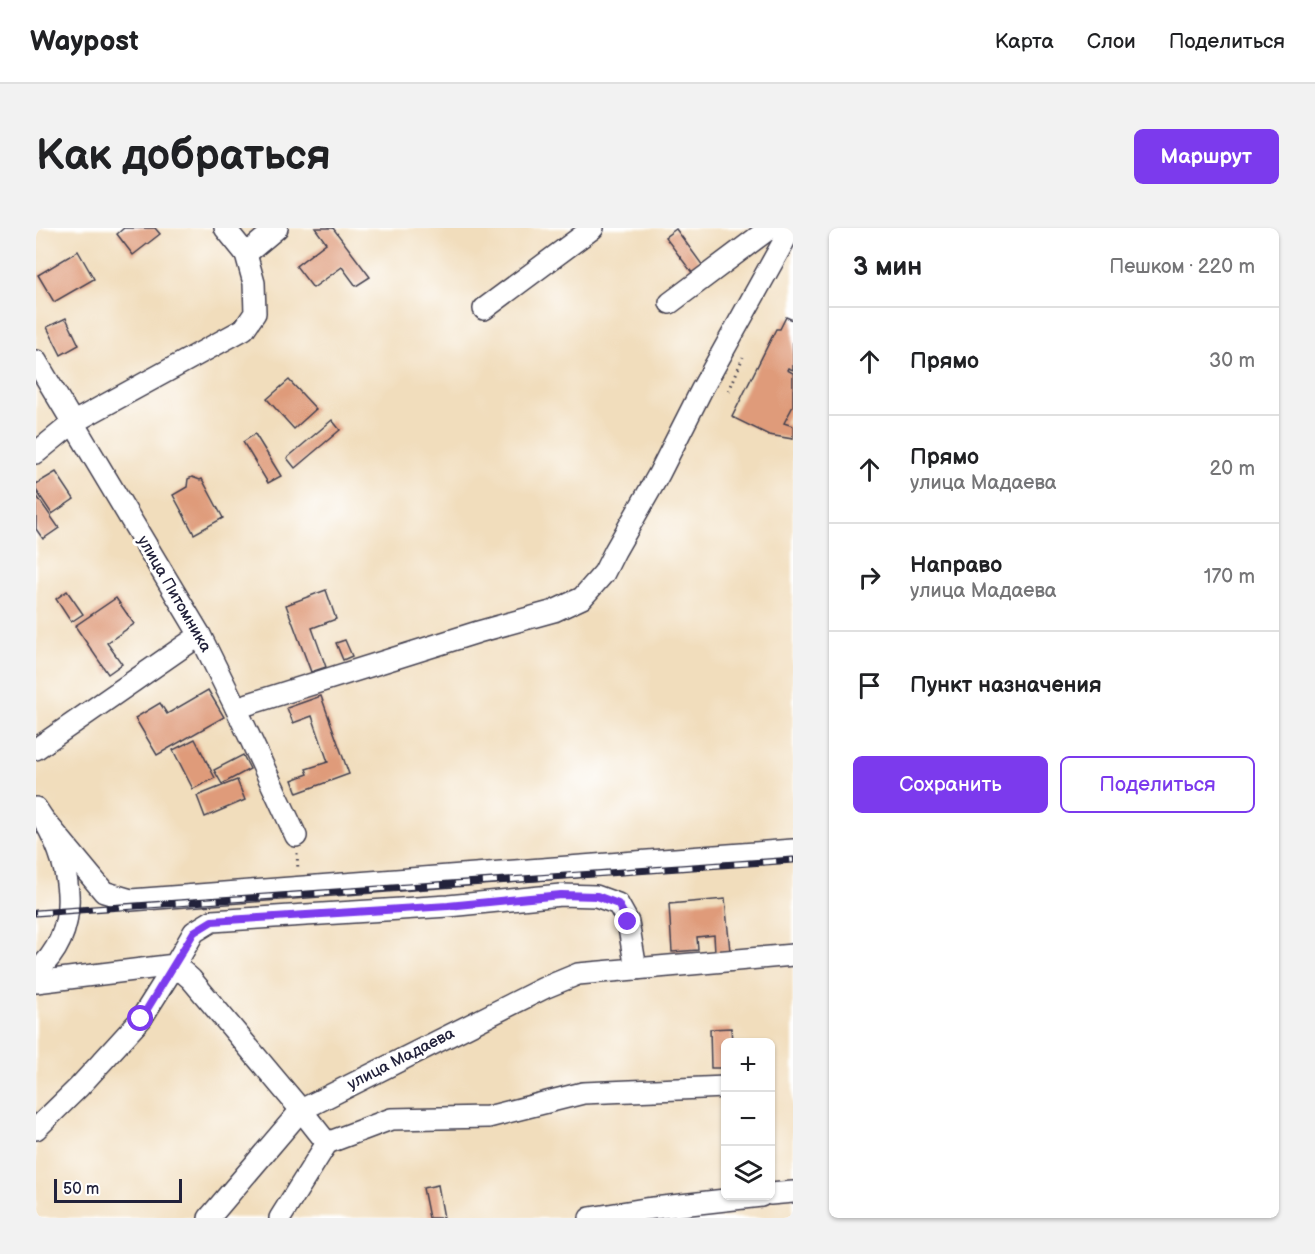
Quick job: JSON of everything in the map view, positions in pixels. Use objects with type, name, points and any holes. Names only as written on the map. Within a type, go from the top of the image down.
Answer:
[{"type":"street","points":[[36,453],[74,422],[244,329],[255,313],[254,283],[246,254],[225,228]]},
{"type":"street","points":[[246,254],[277,228]]},
{"type":"street","points":[[484,309],[593,228]]},
{"type":"street","points":[[670,303],[770,228]]},
{"type":"street","points":[[236,708],[478,632],[554,611],[582,598],[604,573],[789,232],[789,228]]},
{"type":"street","name":"улица Питомника","points":[[36,361],[200,635],[296,836]]},
{"type":"street","points":[[36,749],[200,635]]},
{"type":"street","points":[[36,972],[54,954],[69,910],[65,871],[56,843],[41,814]]},
{"type":"street","points":[[41,814],[104,892],[131,900],[793,850]]},
{"type":"street","points":[[36,1129],[79,1087],[141,1019],[194,932],[212,921],[448,906],[561,895],[597,896],[618,904],[628,922],[636,969]]},
{"type":"street","name":"улица Мадаева","points":[[209,1218],[301,1110],[544,988],[578,974],[793,955]]},
{"type":"street","points":[[36,982],[175,965],[191,979],[327,1143]]},
{"type":"street","points":[[280,1218],[327,1143],[391,1119],[488,1117],[584,1093],[721,1087]]},
{"type":"street","points":[[775,1194],[793,1192]]},
{"type":"street","points":[[590,1218],[725,1200]]},
{"type":"path","points":[[296,836],[300,888]]},
{"type":"building","points":[[124,228],[155,228],[160,234],[133,255],[117,234]]},
{"type":"building","points":[[315,228],[333,228],[370,277],[356,286],[342,267],[313,288],[296,266],[326,243]]},
{"type":"building","points":[[676,229],[706,270],[696,278],[665,237]]},
{"type":"building","points":[[78,251],[94,279],[54,302],[38,275]]},
{"type":"building","points":[[786,317],[793,320],[793,370],[788,368],[787,370],[793,373],[793,406],[784,423],[793,426],[793,439],[769,435],[732,417],[776,329],[780,329]]},
{"type":"building","points":[[66,318],[79,345],[61,355],[47,327]]},
{"type":"building","points":[[289,380],[316,409],[294,429],[267,399]]},
{"type":"building","points":[[332,420],[340,430],[295,468],[287,458]]},
{"type":"building","points":[[255,434],[281,476],[268,483],[243,442]]},
{"type":"building","points":[[56,472],[74,499],[52,514],[36,490],[36,484]]},
{"type":"building","points":[[192,477],[202,479],[223,518],[194,534],[173,495],[187,487],[188,479]]},
{"type":"building","points":[[36,495],[59,528],[43,539],[36,529]]},
{"type":"building","points":[[326,590],[336,619],[312,628],[326,667],[311,672],[286,605]]},
{"type":"building","points":[[67,591],[83,614],[71,622],[56,599]]},
{"type":"building","points":[[116,598],[134,624],[107,643],[122,664],[108,674],[75,626]]},
{"type":"building","points":[[345,640],[352,656],[343,660],[336,643]]},
{"type":"building","points":[[208,690],[224,717],[157,755],[135,718],[160,703],[167,714]]},
{"type":"building","points":[[321,696],[349,774],[297,793],[292,780],[308,774],[306,769],[328,762],[312,716],[293,723],[287,708]]},
{"type":"building","points":[[195,739],[215,778],[193,789],[173,750]]},
{"type":"building","points":[[243,755],[250,769],[222,784],[214,770]]},
{"type":"building","points":[[237,780],[245,800],[205,817],[197,796]]},
{"type":"building","points":[[725,899],[730,951],[715,952],[714,935],[697,937],[698,950],[672,952],[669,904]]},
{"type":"building","points":[[731,1028],[732,1038],[721,1038],[721,1068],[711,1068],[710,1029]]},
{"type":"building","points":[[438,1185],[444,1218],[429,1218],[423,1188]]},
{"type":"railway","points":[[36,913],[793,860]]},
{"type":"route","points":[[141,1019],[194,932],[212,921],[448,906],[561,895],[597,896],[618,904],[628,922]]}]
